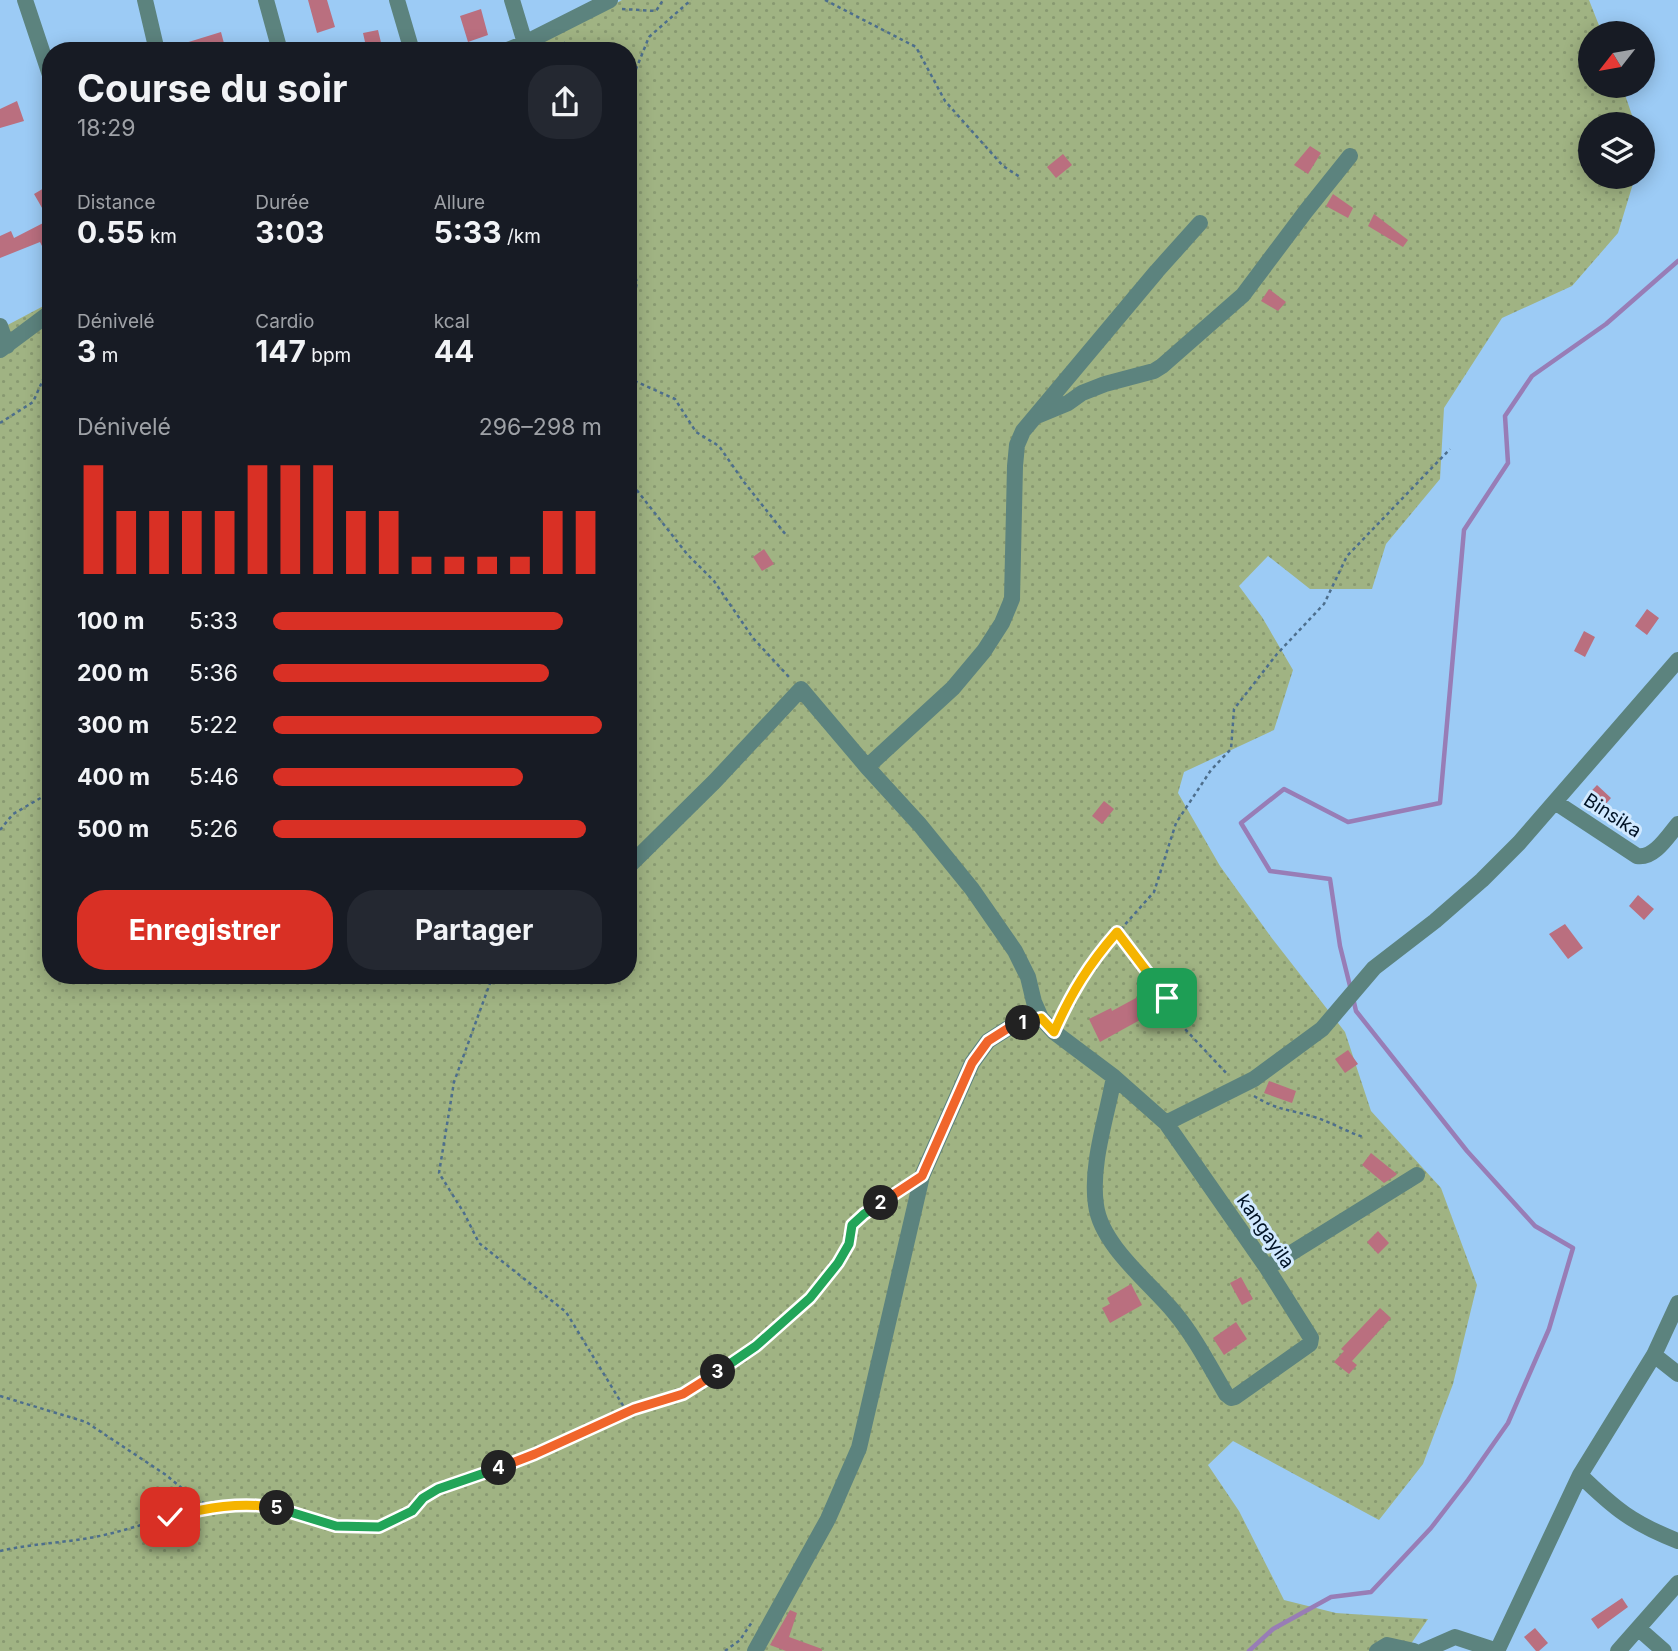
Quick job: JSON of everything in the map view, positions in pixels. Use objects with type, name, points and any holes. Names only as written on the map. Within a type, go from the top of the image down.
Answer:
[{"type":"street","points":[[25,0],[42,51]]},
{"type":"street","points":[[145,0],[155,42]]},
{"type":"street","points":[[266,0],[278,42]]},
{"type":"street","points":[[397,0],[409,42]]},
{"type":"street","points":[[512,0],[525,42]]},
{"type":"street","points":[[527,42],[611,7]]},
{"type":"street","points":[[1036,416],[1068,403],[1082,393],[1154,371],[1162,366],[1243,295],[1350,156]]},
{"type":"street","points":[[867,767],[953,688],[984,651],[1002,623],[1012,599],[1015,466],[1017,445],[1023,431],[1200,223]]},
{"type":"street","points":[[0,326],[4,348],[42,319]]},
{"type":"street","points":[[1166,1123],[1236,1087],[1296,1050],[1322,1030],[1374,968],[1482,880],[1555,802],[1678,660]]},
{"type":"street","points":[[637,858],[715,781],[801,689],[972,889],[1016,951],[1028,977],[1041,1018],[1010,1027],[988,1041],[972,1063],[922,1176],[859,1448],[828,1519],[755,1651]]},
{"type":"street","name":"Binsika","points":[[1555,802],[1637,856],[1643,857],[1652,853],[1678,824]]},
{"type":"street","name":"kangayila","points":[[1041,1018],[1054,1032],[1114,1077],[1166,1123],[1268,1268],[1312,1342],[1231,1398],[1175,1313],[1118,1248],[1099,1216],[1096,1206],[1096,1179],[1114,1077]]},
{"type":"street","points":[[1268,1268],[1418,1175]]},
{"type":"street","points":[[1423,1651],[1455,1637],[1498,1651],[1580,1475],[1654,1355],[1678,1303]]},
{"type":"street","points":[[1654,1355],[1678,1374]]},
{"type":"street","points":[[1580,1475],[1605,1500],[1630,1519],[1651,1531],[1678,1541]]},
{"type":"street","points":[[1618,1651],[1678,1583]]},
{"type":"street","points":[[1639,1629],[1664,1651]]},
{"type":"street","points":[[1377,1651],[1387,1645],[1413,1651]]},
{"type":"path","points":[[611,7],[656,11],[663,0]]},
{"type":"path","points":[[637,67],[649,37],[691,0]]},
{"type":"path","points":[[825,0],[916,47],[945,101],[1003,166],[1020,177]]},
{"type":"path","points":[[566,42],[572,37]]},
{"type":"path","points":[[0,423],[33,402],[42,382]]},
{"type":"path","points":[[637,382],[675,398],[696,432],[719,446],[786,535]]},
{"type":"path","points":[[1054,1032],[1067,1002],[1088,966],[1154,892],[1176,823],[1211,770],[1231,749],[1234,709],[1276,654],[1324,604],[1346,556],[1450,449]]},
{"type":"path","points":[[637,490],[687,554],[714,582],[753,638],[801,689]]},
{"type":"path","points":[[0,830],[13,814],[42,797]]},
{"type":"path","points":[[1117,932],[1167,998],[1185,1029],[1225,1070],[1236,1087],[1277,1109],[1312,1116],[1363,1137]]},
{"type":"path","points":[[490,984],[454,1082],[439,1173],[479,1243],[566,1312],[627,1412]]},
{"type":"path","points":[[0,1551],[90,1538],[213,1507],[258,1504],[286,1509],[308,1519],[336,1526],[379,1527],[412,1511],[423,1498],[438,1489],[535,1454],[627,1412],[683,1394],[756,1346],[810,1298],[838,1263],[849,1244],[852,1225],[864,1214],[922,1176]]},
{"type":"path","points":[[0,1396],[86,1422],[166,1475],[195,1499],[213,1507]]},
{"type":"green space","points":[[622,0],[1589,0],[1597,21],[1578,21],[1578,98],[1626,98],[1631,112],[1578,112],[1578,189],[1631,189],[1618,233],[1572,286],[1502,318],[1444,408],[1440,479],[1386,544],[1372,589],[1310,589],[1268,556],[1239,586],[1262,617],[1293,670],[1274,730],[1184,772],[1178,793],[1220,866],[1345,1032],[1371,1111],[1441,1188],[1477,1285],[1453,1384],[1423,1464],[1379,1520],[1233,1441],[1208,1465],[1239,1511],[1284,1600],[1336,1613],[1428,1619],[1406,1651],[0,1651],[0,329],[42,307],[42,984],[637,984],[637,42],[543,42]]},
{"type":"building","points":[[308,0],[327,0],[335,27],[317,33]]},
{"type":"building","points":[[481,9],[488,35],[468,42],[460,16]]},
{"type":"building","points":[[378,30],[381,42],[365,42],[363,33]]},
{"type":"building","points":[[221,32],[224,42],[188,42]]},
{"type":"building","points":[[17,101],[24,121],[0,128],[0,109]]},
{"type":"building","points":[[1310,146],[1321,153],[1308,174],[1294,165]]},
{"type":"building","points":[[1063,154],[1072,165],[1056,178],[1047,167]]},
{"type":"building","points":[[42,189],[42,208],[34,194]]},
{"type":"building","points":[[1333,194],[1353,208],[1348,218],[1326,206]]},
{"type":"building","points":[[1374,214],[1408,240],[1403,247],[1368,226]]},
{"type":"building","points":[[42,224],[42,246],[40,242],[0,258],[0,236],[11,231],[14,238]]},
{"type":"building","points":[[1269,289],[1286,302],[1278,311],[1261,301]]},
{"type":"building","points":[[764,549],[774,564],[762,571],[753,557]]},
{"type":"building","points":[[1647,609],[1659,618],[1647,635],[1635,626]]},
{"type":"building","points":[[1584,631],[1595,637],[1585,657],[1574,651]]},
{"type":"building","points":[[1597,785],[1611,798],[1597,814],[1582,801]]},
{"type":"building","points":[[1104,801],[1114,809],[1102,824],[1092,816]]},
{"type":"building","points":[[1638,895],[1654,909],[1644,920],[1629,906]]},
{"type":"building","points":[[1565,924],[1583,948],[1568,959],[1549,934]]},
{"type":"building","points":[[1147,992],[1158,1010],[1100,1042],[1089,1019],[1111,1008],[1112,1011]]},
{"type":"building","points":[[1348,1050],[1358,1064],[1345,1073],[1335,1059]]},
{"type":"building","points":[[1269,1081],[1296,1091],[1292,1103],[1264,1093]]},
{"type":"building","points":[[1371,1153],[1397,1174],[1384,1183],[1362,1165]]},
{"type":"building","points":[[1378,1231],[1389,1243],[1378,1254],[1367,1242]]},
{"type":"building","points":[[1241,1277],[1253,1299],[1242,1305],[1230,1283]]},
{"type":"building","points":[[1131,1284],[1142,1305],[1110,1323],[1102,1308],[1110,1304],[1107,1298]]},
{"type":"building","points":[[1380,1308],[1391,1318],[1352,1361],[1357,1365],[1349,1374],[1334,1362],[1344,1351],[1341,1349]]},
{"type":"building","points":[[1236,1322],[1247,1339],[1224,1355],[1213,1338]]},
{"type":"building","points":[[1622,1598],[1628,1607],[1598,1629],[1591,1619]]},
{"type":"building","points":[[790,1610],[797,1613],[789,1637],[822,1651],[786,1651],[770,1645]]},
{"type":"building","points":[[1535,1628],[1548,1643],[1539,1651],[1524,1637]]},
{"type":"waterway","points":[[1351,990],[1340,946],[1330,879],[1270,871],[1241,823],[1284,789],[1348,822],[1440,803],[1464,530],[1508,463],[1505,416],[1532,376],[1606,324],[1678,261]]},
{"type":"waterway","points":[[1249,1651],[1273,1629],[1331,1597],[1371,1592],[1431,1528],[1508,1423],[1549,1329],[1573,1248],[1535,1226],[1467,1151],[1356,1011],[1353,998]]},
{"type":"route","points":[[170,1517],[213,1507],[258,1504],[286,1509],[308,1519],[336,1526],[379,1527],[412,1511],[423,1498],[438,1489],[535,1454],[634,1409],[683,1394],[756,1346],[810,1298],[838,1263],[849,1244],[852,1225],[864,1214],[922,1176],[972,1063],[988,1041],[1010,1027],[1041,1018],[1054,1032],[1067,1002],[1088,966],[1117,932],[1167,998]]}]
